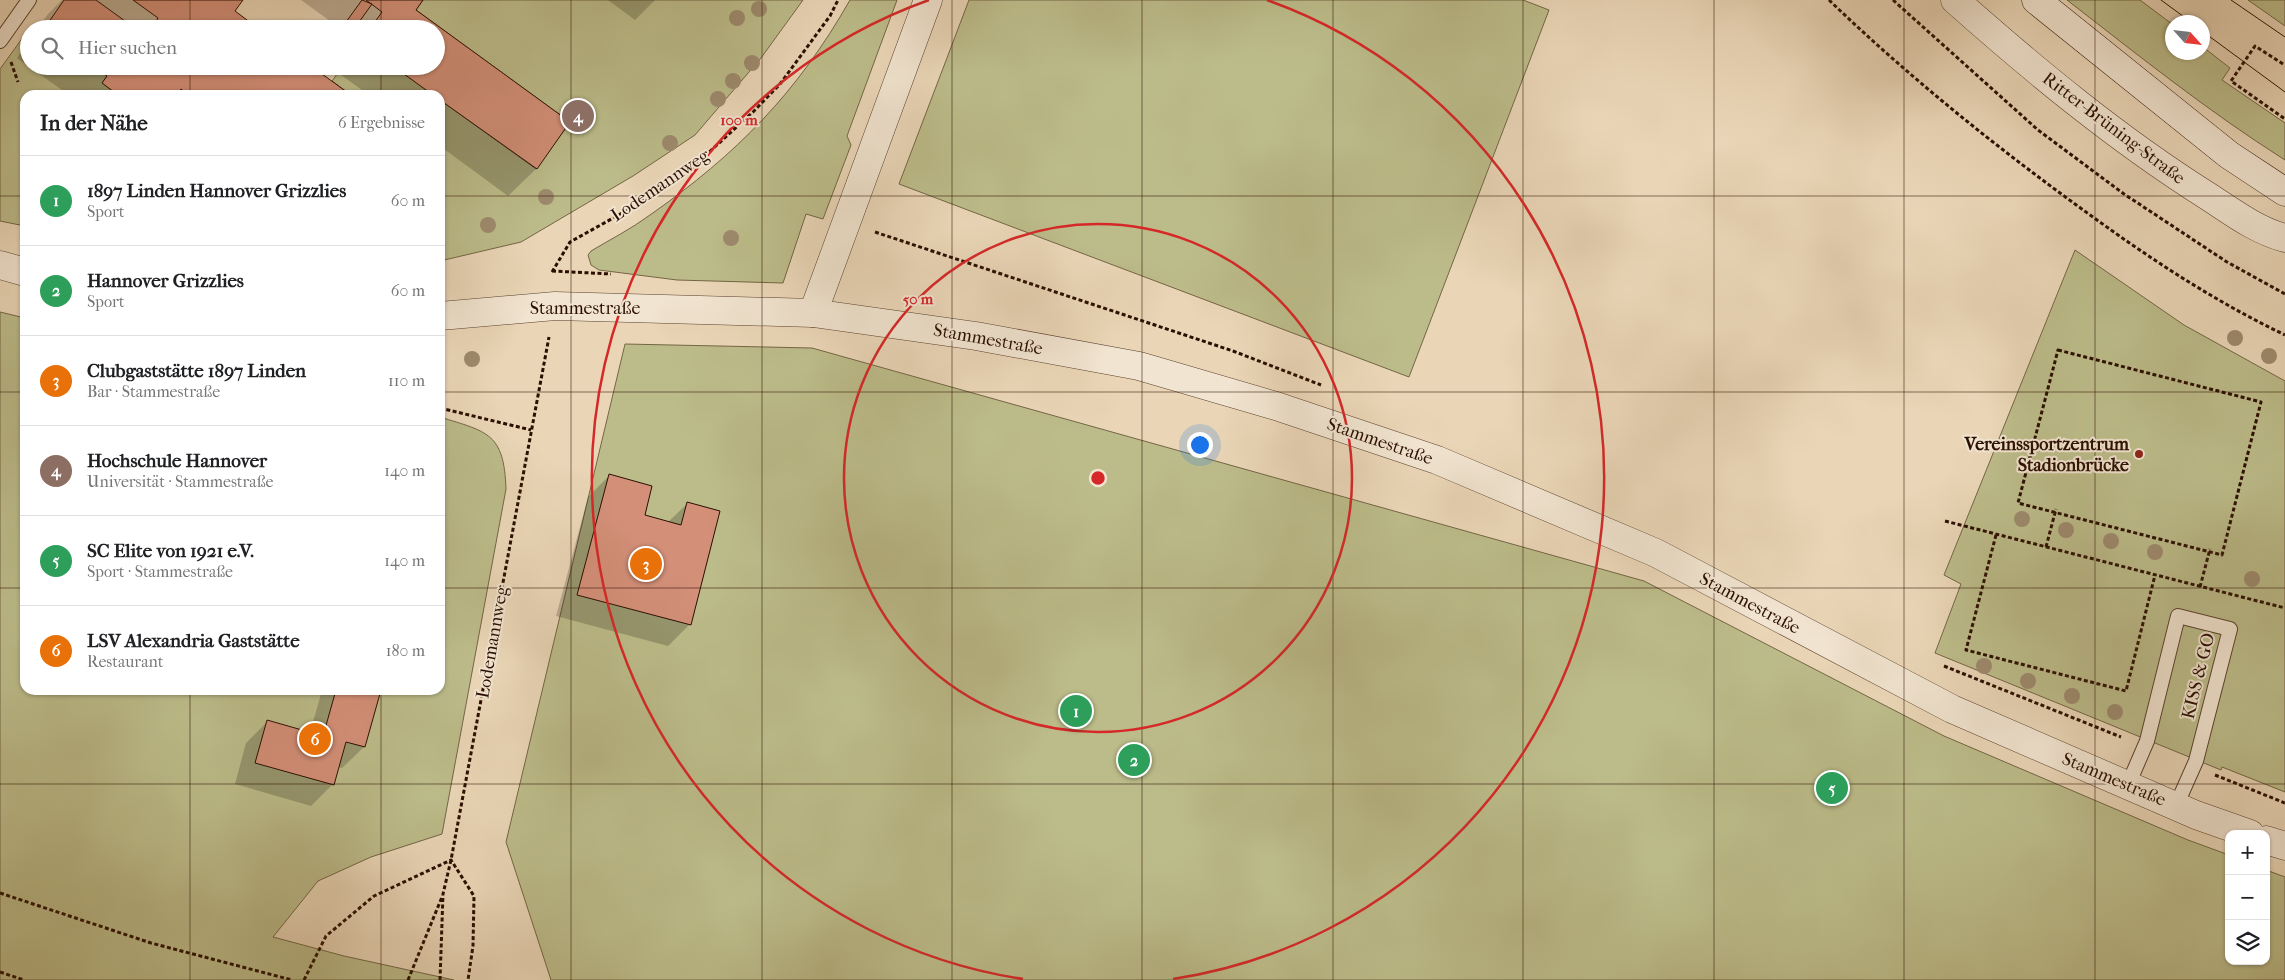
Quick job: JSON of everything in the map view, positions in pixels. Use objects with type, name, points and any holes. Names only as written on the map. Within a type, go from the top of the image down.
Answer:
[{"type":"street","points":[[813,313],[928,0]]},
{"type":"street","name":"Ritter-Brüning-Straße","points":[[1955,0],[2014,52],[2157,163],[2264,232],[2285,238]]},
{"type":"street","points":[[2036,0],[2229,155],[2285,192]]},
{"type":"street","points":[[0,265],[20,271]]},
{"type":"street","name":"Stammestraße","points":[[445,316],[555,306],[813,313],[976,336],[1139,366],[1276,406],[1437,460],[1656,554],[1952,709],[2176,806],[2239,830]]},
{"type":"street","points":[[2270,841],[2285,846]]},
{"type":"lane","points":[[0,41],[29,0]]},
{"type":"lane","name":"KISS & GO","points":[[2128,785],[2147,741],[2178,616],[2230,629],[2196,761],[2176,806]]},
{"type":"path","name":"Lodemannweg","points":[[615,274],[552,270],[570,242],[624,212],[694,166],[754,111],[780,84],[830,16],[838,0]]},
{"type":"path","points":[[1829,0],[1955,112],[2030,172],[2152,260],[2242,315],[2285,335]]},
{"type":"path","points":[[1893,0],[2046,136],[2140,205],[2227,262],[2285,294]]},
{"type":"path","points":[[2283,64],[2255,46],[2231,81],[2285,119]]},
{"type":"path","name":"Lodemannweg","points":[[440,979],[443,894],[555,306]]},
{"type":"path","points":[[2058,350],[2261,402],[2222,555],[2210,550],[2018,503],[2058,350]]},
{"type":"path","points":[[445,409],[531,430]]},
{"type":"path","points":[[2046,547],[2055,511]]},
{"type":"path","points":[[1945,521],[2285,608]]},
{"type":"path","points":[[1996,534],[1966,650],[2126,691],[2155,575]]},
{"type":"path","points":[[2200,586],[2210,550]]},
{"type":"path","points":[[304,980],[326,936],[374,896],[451,860],[474,896],[473,946],[468,980]]},
{"type":"path","points":[[0,893],[151,942],[292,980]]},
{"type":"path","points":[[408,980],[409,973],[443,894]]},
{"type":"path","points":[[0,972],[24,980]]},
{"type":"green space","points":[[423,0],[803,0],[761,58],[695,135],[633,176],[521,242],[445,260],[445,104],[536,169],[570,122],[445,31],[445,20],[430,20],[416,10]]},
{"type":"green space","points":[[850,0],[897,0],[847,136],[851,145],[823,219],[806,214],[783,283],[677,280],[599,270],[591,265],[588,255],[591,251],[636,225],[681,192],[738,145],[763,120],[809,64]]},
{"type":"green space","points":[[969,0],[1523,0],[1549,10],[1409,377],[899,184]]},
{"type":"green space","points":[[2067,0],[2140,0],[2165,19],[2165,60],[2210,60],[2210,52],[2230,68],[2222,80],[2285,123],[2285,160],[2201,103]]},
{"type":"green space","points":[[2248,0],[2285,0],[2285,26]]},
{"type":"green space","points":[[20,41],[20,75],[106,75],[107,76],[102,83],[111,90],[20,90],[20,225],[0,221],[0,69]]},
{"type":"green space","points":[[336,75],[405,75],[426,90],[344,90],[332,81]]},
{"type":"green space","name":"Vereinssportzentrum Stadionbrücke","points":[[2075,250],[2184,325],[2285,381],[2285,792],[2222,767],[2221,770],[1935,653],[1961,584],[1944,575]]},
{"type":"green space","points":[[0,312],[20,317],[20,695],[445,695],[445,419],[470,427],[490,438],[502,456],[506,489],[442,834],[371,857],[318,881],[273,937],[344,956],[454,980],[0,980]]},
{"type":"green space","points":[[625,344],[812,348],[1644,581],[1944,736],[2188,840],[2225,854],[2225,965],[2270,965],[2270,871],[2285,877],[2285,980],[551,980],[506,842]]},
{"type":"building","points":[[64,0],[96,0],[124,20],[50,20]]},
{"type":"building","points":[[133,0],[243,0],[235,11],[247,20],[157,20],[158,18]]},
{"type":"building","points":[[362,0],[372,4],[360,20],[348,20]]},
{"type":"building","points":[[366,0],[423,0],[416,10],[430,20],[376,20],[382,12]]},
{"type":"building","points":[[445,31],[570,122],[537,169],[445,104],[445,90],[426,90],[405,75],[445,75]]},
{"type":"building","points":[[106,75],[323,75],[344,90],[111,90],[102,83],[107,76]]},
{"type":"building","points":[[609,474],[652,486],[645,515],[681,525],[687,502],[720,511],[691,625],[577,595]]},
{"type":"building","points":[[335,695],[380,695],[365,747],[346,742],[334,785],[255,763],[267,720],[323,736]]},
{"type":"tram line","points":[[2161,0],[2181,15]]},
{"type":"tram line","points":[[2231,0],[2285,37]]},
{"type":"tram line","points":[[2210,37],[2285,92]]},
{"type":"place","name":"Hochschule Hannover","points":[[578,116]]},
{"type":"place","name":"Vereinssportzentrum Stadionbrücke","points":[[2139,454]]},
{"type":"place","name":"Clubgaststätte 1897 Linden","points":[[646,564]]},
{"type":"place","name":"1897 Linden Hannover Grizzlies","points":[[1076,711]]},
{"type":"place","name":"LSV Alexandria Gaststätte","points":[[315,739]]},
{"type":"place","name":"Hannover Grizzlies","points":[[1134,760]]},
{"type":"place","name":"SC Elite von 1921 e.V.","points":[[1832,788]]}]
